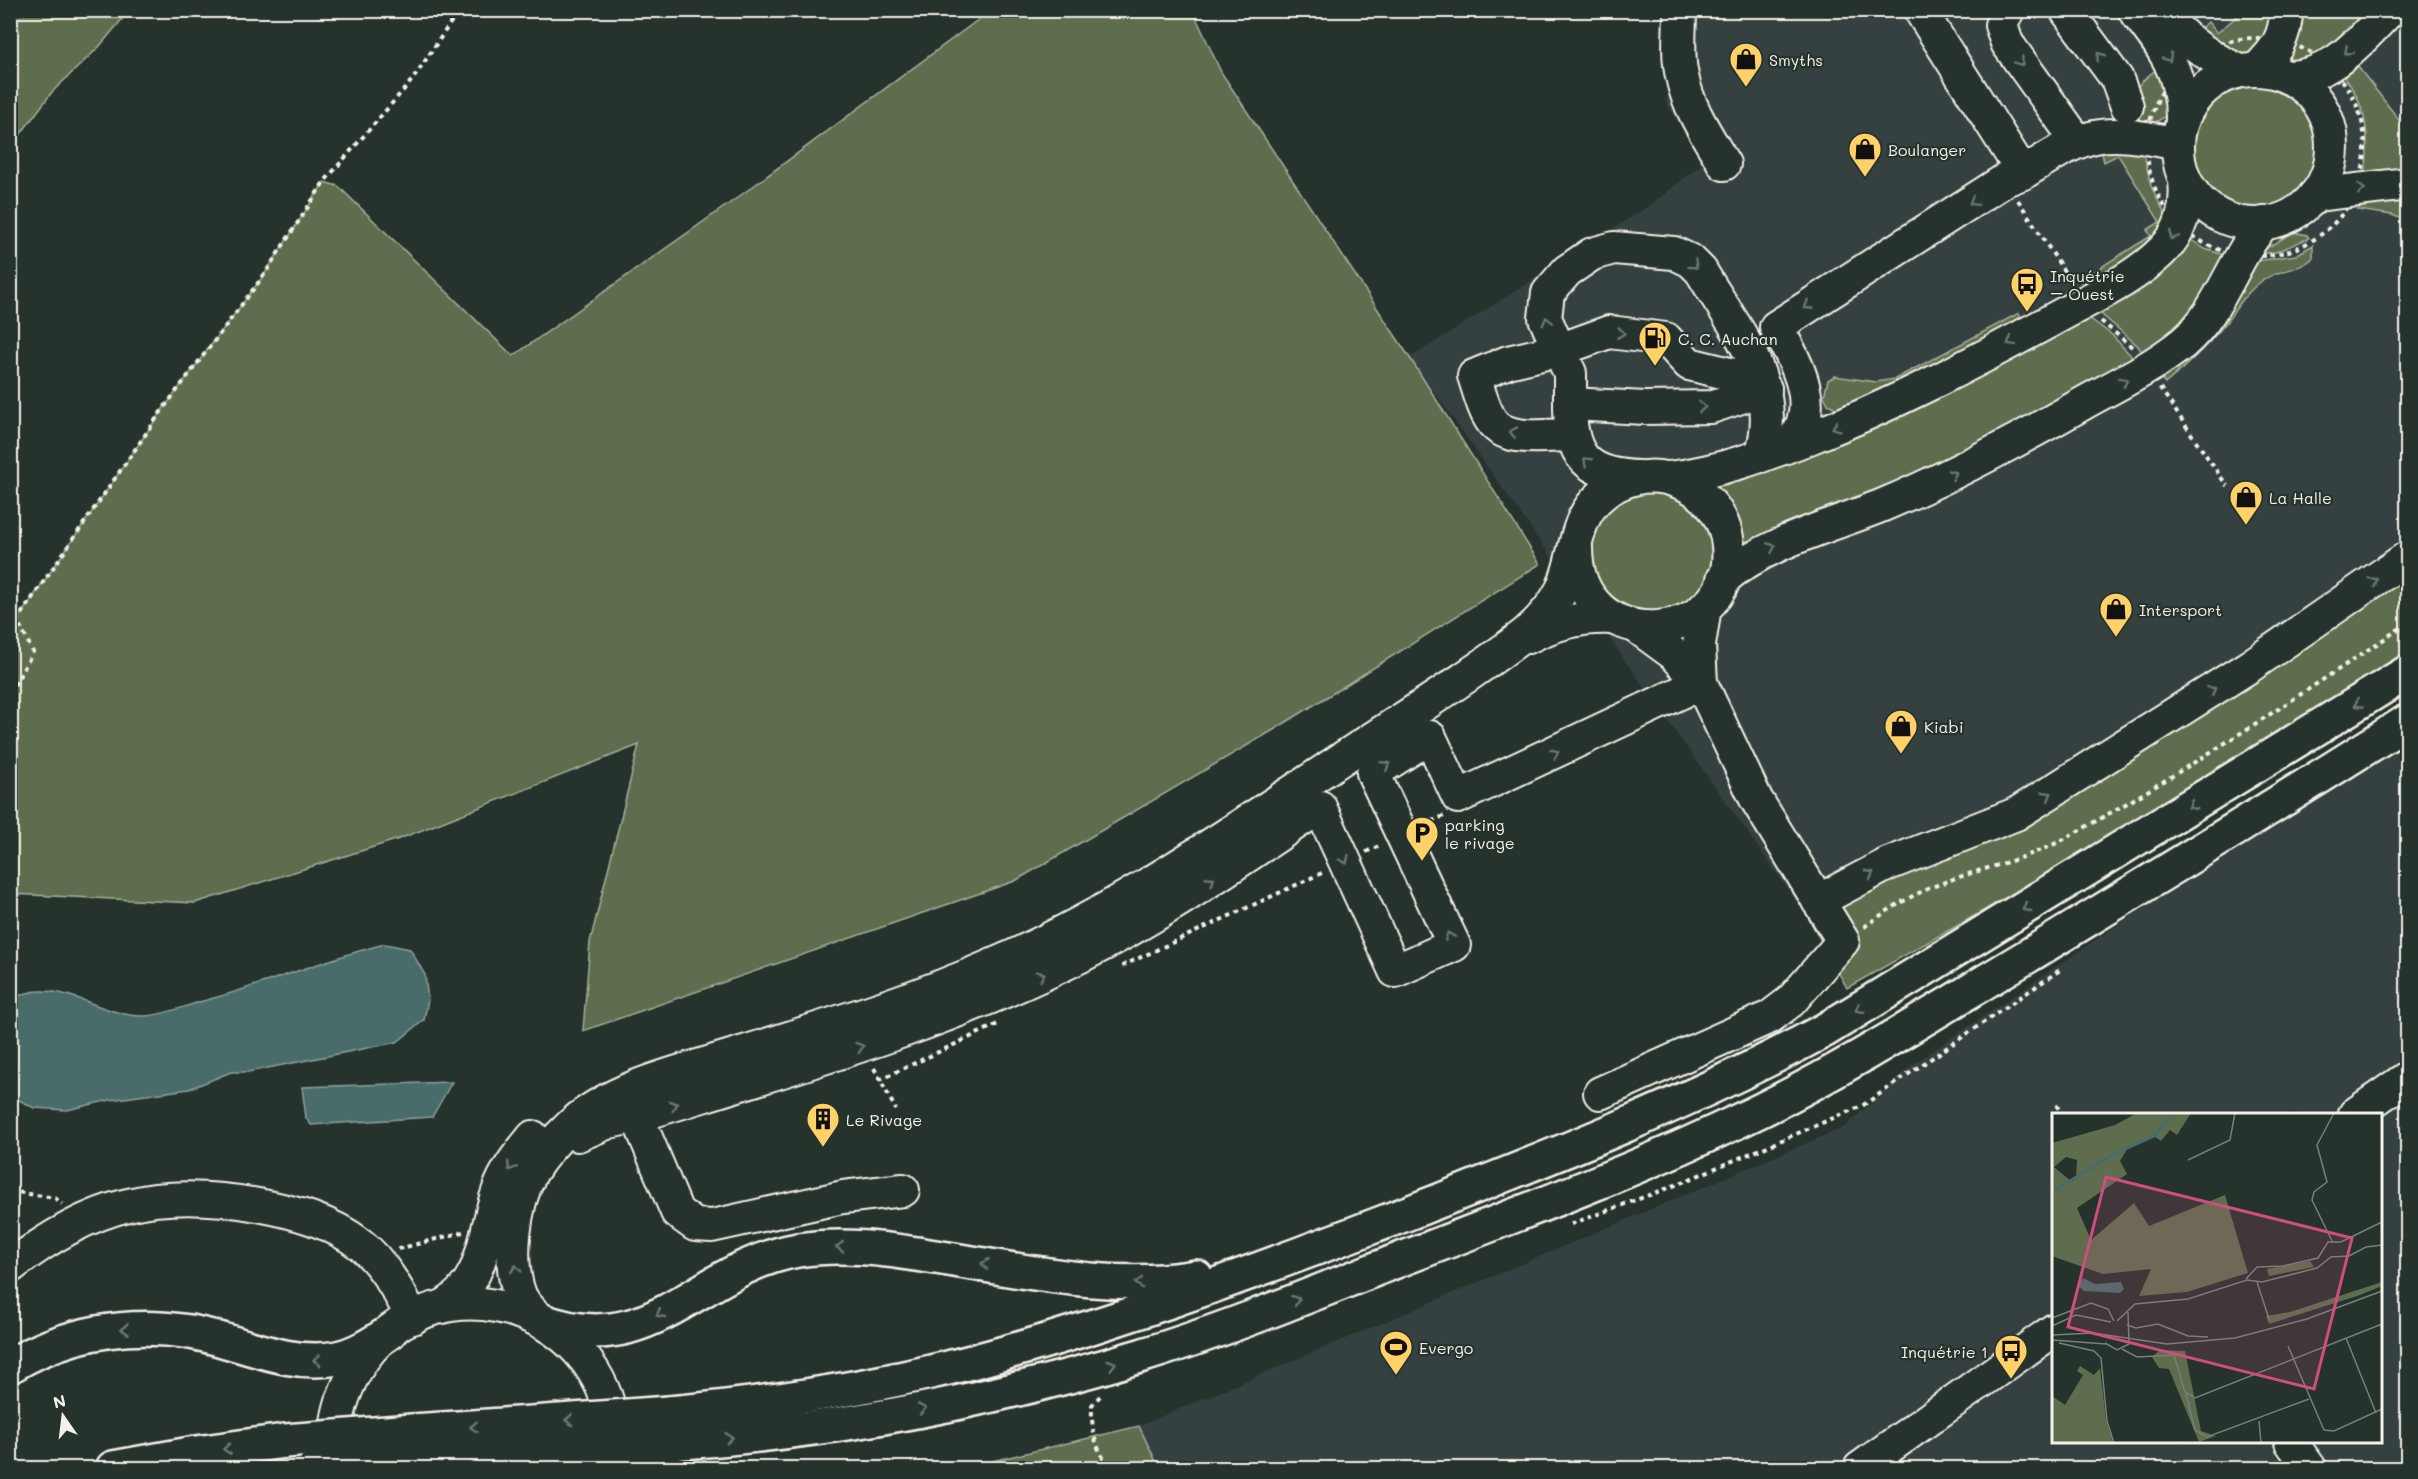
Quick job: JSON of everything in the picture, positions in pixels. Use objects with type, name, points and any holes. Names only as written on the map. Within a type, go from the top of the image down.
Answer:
[{"type":"highway","points":[[113,1468],[196,1453],[285,1441],[413,1446],[670,1428],[806,1396],[958,1365],[1117,1318],[1319,1247],[1577,1146],[1778,1055],[1885,993],[2408,672]]},
{"type":"highway","points":[[670,1428],[747,1437],[867,1420],[952,1403],[1095,1368],[1191,1339],[1274,1309],[1634,1167],[1762,1110],[1845,1064],[2194,855],[2408,721]]},
{"type":"highway","points":[[540,1320],[580,1332],[627,1329],[657,1317],[700,1290],[754,1262],[798,1250],[874,1248],[1098,1281],[1128,1283],[1175,1281],[1211,1275],[1319,1247]]},
{"type":"highway","points":[[10,1366],[49,1346],[99,1332],[122,1329],[191,1332],[284,1356],[320,1360],[351,1354],[401,1325]]},
{"type":"highway","points":[[314,1468],[413,1446]]},
{"type":"street","points":[[1680,10],[1680,60],[1684,87],[1703,129],[1724,165]]},
{"type":"street","points":[[2008,10],[2001,25],[2007,43],[2077,141]]},
{"type":"street","points":[[2066,10],[2117,79],[2127,106]]},
{"type":"street","points":[[338,1468],[337,1422],[347,1388],[365,1357],[401,1325],[442,1307],[465,1291],[481,1256],[504,1178],[521,1151],[545,1124],[580,1100],[644,1084],[918,996],[1051,939],[1171,872],[1508,647],[1538,622],[1555,601],[1576,547],[1580,526],[1596,500],[1612,487],[1656,478],[1711,472],[1773,452],[1917,392],[2084,302],[2148,263],[2162,251],[2180,226],[2186,201],[2185,181],[2179,163],[2182,93],[2176,73],[2161,45],[2134,10]]},
{"type":"street","points":[[2159,10],[2178,32],[2202,52],[2248,70],[2287,77],[2307,76],[2329,66],[2345,54],[2390,10]]},
{"type":"street","points":[[2180,132],[2193,100],[2205,88],[2225,76],[2248,70],[2281,41],[2286,10]]},
{"type":"street","points":[[1926,20],[2014,177]]},
{"type":"street","points":[[2185,181],[2199,200],[2218,215],[2240,222],[2264,223],[2294,213],[2315,195],[2329,167],[2332,152],[2330,129],[2317,101],[2300,84],[2287,77]]},
{"type":"street","points":[[1773,452],[1802,431],[1806,417],[1805,399],[1796,362],[1776,327],[2014,177],[2077,141],[2104,134],[2147,138],[2180,132]]},
{"type":"street","points":[[2315,195],[2408,184]]},
{"type":"street","points":[[1508,647],[1560,624],[1590,618],[1656,628],[1674,625],[1691,618],[1705,607],[1723,579],[1750,558],[1882,505],[1975,463],[2146,368],[2198,329],[2218,299],[2241,256],[2264,223]]},
{"type":"street","points":[[1723,579],[1728,549],[1725,530],[1717,512],[1696,491],[1656,478],[1614,475],[1593,468],[1579,453],[1571,435],[1570,372],[1547,327],[1544,306],[1554,284],[1567,271],[1592,254],[1614,248],[1674,253],[1690,261],[1701,271],[1758,369],[1765,389],[1773,452]]},
{"type":"street","points":[[1571,435],[1520,435],[1506,432],[1494,423],[1474,376],[1508,362],[1559,350],[1609,332],[1666,339],[1689,364],[1734,375],[1765,389]]},
{"type":"street","points":[[1570,404],[1645,408],[1711,407],[1765,389]]},
{"type":"street","points":[[1576,547],[1577,566],[1582,584],[1598,607],[1674,654],[1701,683],[1744,778],[1844,941],[1791,1001],[1770,1017],[1600,1093]]},
{"type":"street","points":[[1818,902],[1888,864],[2016,814],[2250,666],[2408,557]]},
{"type":"street","points":[[1701,683],[1699,645],[1705,607]]},
{"type":"street","points":[[530,1176],[562,1146],[584,1131],[864,1046],[986,1001],[1082,956],[1181,899],[1320,807],[1395,971],[1454,945],[1373,773],[1430,737],[1458,797],[1701,683]]},
{"type":"street","points":[[2356,1113],[2408,1077]]},
{"type":"street","points":[[611,1468],[612,1423],[600,1382],[575,1346],[540,1320],[524,1302],[519,1292],[515,1267],[518,1219],[530,1176],[553,1143],[573,1123],[609,1100],[644,1084]]},
{"type":"street","points":[[637,1116],[677,1212],[695,1225],[711,1226],[843,1197],[903,1190]]},
{"type":"street","points":[[10,1267],[50,1238],[76,1223],[110,1210],[155,1198],[211,1197],[305,1215],[345,1233],[374,1257],[401,1325]]},
{"type":"street","points":[[442,1307],[471,1304],[500,1306],[540,1320]]},
{"type":"street","points":[[1860,1468],[2052,1331]]},
{"type":"street","points":[[2292,1443],[2310,1468]]},
{"type":"path","points":[[10,693],[33,652],[16,620],[163,409],[264,275],[324,182],[414,79],[459,10]]},
{"type":"path","points":[[1926,20],[1962,10]]},
{"type":"path","points":[[2241,39],[2281,41],[2298,46],[2329,66],[2345,82],[2356,102],[2363,123],[2365,156],[2358,189],[2340,219],[2319,237],[2282,254],[2241,256],[2218,250],[2198,240],[2180,226],[2167,211],[2154,185],[2147,157],[2147,138],[2156,103],[2176,73],[2202,52],[2241,39]]},
{"type":"path","points":[[2014,177],[2090,312],[2131,346],[2227,486]]},
{"type":"path","points":[[1844,941],[1905,899],[1932,887],[2046,848],[2066,838],[2206,754],[2408,623]]},
{"type":"path","points":[[1118,968],[1452,812]]},
{"type":"path","points":[[1862,1106],[2062,969]]},
{"type":"path","points":[[879,1080],[999,1024]]},
{"type":"path","points":[[864,1046],[896,1110]]},
{"type":"path","points":[[2056,1105],[2061,1113]]},
{"type":"path","points":[[10,1191],[55,1198],[69,1210],[76,1223]]},
{"type":"path","points":[[374,1257],[414,1243],[489,1228]]},
{"type":"path","points":[[1092,1414],[1099,1449],[1111,1468]]},
{"type":"shaded area","points":[[1669,11],[2407,11],[2407,570],[2310,640],[2018,831],[1905,873],[1809,919],[1410,358],[1652,204],[1704,162],[1697,133],[1686,115],[1676,119],[1665,101],[1673,87]]},
{"type":"shaded area","points":[[2407,728],[2407,1468],[1159,1468],[1139,1426],[1845,1127],[1912,1065]]},
{"type":"green space","points":[[11,10],[129,11],[99,47],[52,92],[11,147]]},
{"type":"green space","points":[[990,11],[1193,11],[1221,72],[1410,358],[1540,564],[1277,728],[1015,881],[583,1031],[590,942],[639,745],[399,839],[195,903],[11,894],[11,613],[17,620],[163,409],[264,275],[324,182],[338,186],[513,356],[737,198]]},
{"type":"green space","points":[[2243,11],[2280,11],[2280,22],[2254,53],[2232,54],[2192,35],[2208,22],[2217,33]]},
{"type":"green space","points":[[2299,11],[2372,11],[2344,37],[2299,66],[2281,58]]},
{"type":"green space","points":[[2355,63],[2407,130],[2407,169],[2365,176],[2367,135],[2362,109],[2341,73]]},
{"type":"green space","points":[[2163,65],[2170,114],[2152,124],[2141,120],[2136,110],[2134,95],[2142,82]]},
{"type":"green space","points":[[2255,85],[2279,89],[2299,103],[2313,123],[2317,147],[2313,171],[2299,191],[2279,205],[2255,209],[2231,205],[2211,191],[2197,171],[2193,147],[2197,123],[2211,103],[2231,89]]},
{"type":"green space","points":[[2101,149],[2143,149],[2151,186],[2169,222],[2160,239],[2112,270],[2083,285],[2080,280],[2151,236],[2147,230],[2160,222],[2118,155],[2104,162]]},
{"type":"green space","points":[[2407,197],[2407,221],[2392,215],[2358,210],[2360,202]]},
{"type":"green space","points":[[2293,232],[2307,235],[2309,238],[2276,252],[2257,254]]},
{"type":"green space","points":[[2187,237],[2205,249],[2227,256],[2195,314],[2144,354],[2137,345],[2094,308]]},
{"type":"green space","points":[[2313,245],[2313,258],[2295,268],[2269,276],[2256,285],[2208,344],[2165,384],[2158,373],[2250,262],[2296,255]]},
{"type":"green space","points":[[2019,313],[2023,320],[1905,384],[1841,411],[1828,404],[1824,396],[1828,380],[1835,376],[1876,382],[1895,379]]},
{"type":"green space","points":[[2084,314],[2112,335],[2135,360],[1958,458],[1782,530],[1741,543],[1710,485]]},
{"type":"green space","points":[[1648,489],[1669,491],[1703,514],[1716,553],[1703,593],[1668,615],[1626,611],[1596,583],[1589,542],[1597,522],[1610,506],[1627,494]]},
{"type":"green space","points":[[2407,570],[2407,653],[2052,872],[1847,988],[1809,919],[1905,873],[2018,831]]},
{"type":"green space","points":[[1139,1426],[1159,1468],[963,1468]]},
{"type":"water","points":[[385,944],[410,949],[425,975],[428,1000],[424,1020],[397,1042],[248,1072],[231,1072],[189,1089],[110,1100],[67,1110],[34,1108],[17,1099],[11,1088],[11,1000],[28,993],[44,991],[61,993],[128,1015],[145,1016],[226,995]]},
{"type":"water","points":[[452,1082],[432,1117],[311,1125],[306,1118],[302,1087]]},
{"type":"place","name":"Smyths","points":[[1746,88]]},
{"type":"place","name":"Boulanger","points":[[1865,178]]},
{"type":"place","name":"Inquétrie – Ouest","points":[[2027,313]]},
{"type":"place","name":"C. C. Auchan","points":[[1655,367]]},
{"type":"place","name":"La Halle","points":[[2246,526]]},
{"type":"place","name":"Intersport","points":[[2116,638]]},
{"type":"place","name":"Kiabi","points":[[1901,755]]},
{"type":"place","name":"parking le rivage","points":[[1422,862]]},
{"type":"place","name":"Le Rivage","points":[[823,1148]]},
{"type":"place","name":"Evergo","points":[[1396,1376]]},
{"type":"place","name":"Inquétrie 1","points":[[2011,1380]]}]
